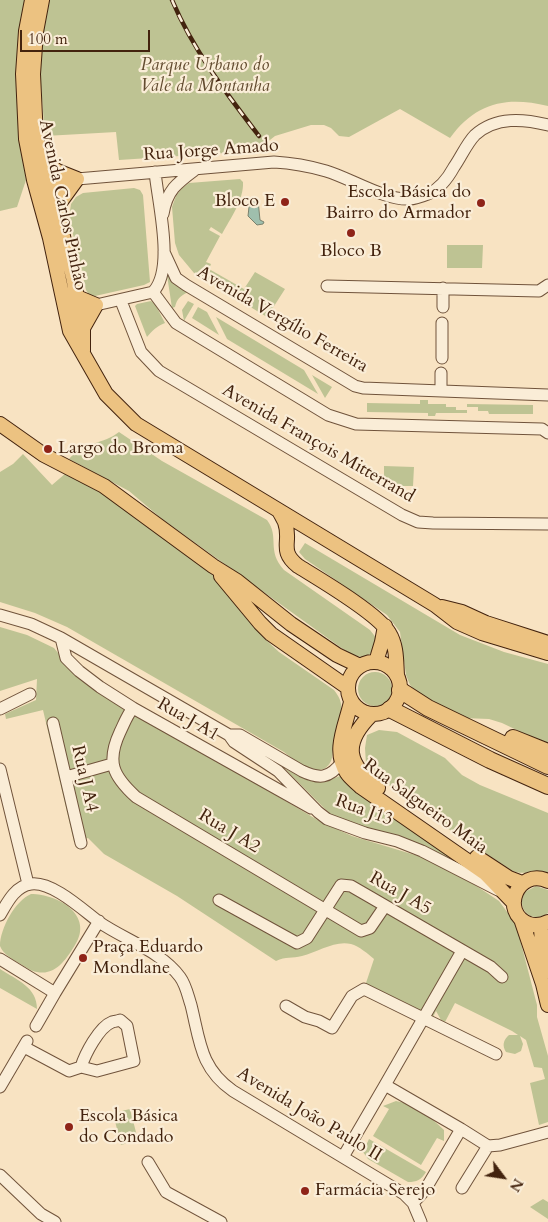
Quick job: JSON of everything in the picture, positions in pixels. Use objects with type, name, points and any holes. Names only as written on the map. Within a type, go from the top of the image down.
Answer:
[{"type":"highway","points":[[398,683],[428,708],[548,766]]},
{"type":"highway","points":[[390,709],[490,760],[548,786]]},
{"type":"highway","points":[[452,719],[496,731],[548,752]]},
{"type":"highway","points":[[490,760],[548,797]]},
{"type":"main road","name":"Avenida Carlos Pinhão","points":[[32,0],[26,31],[23,74],[34,180],[49,208],[73,278],[83,328],[83,355]]},
{"type":"main road","name":"Avenida Carlos Pinhão","points":[[42,0],[36,32],[31,139],[42,160],[51,192],[49,208],[61,288],[70,331],[106,394],[136,424],[435,605]]},
{"type":"main road","points":[[42,160],[77,179]]},
{"type":"main road","points":[[49,208],[77,179]]},
{"type":"main road","points":[[51,192],[61,182],[77,179]]},
{"type":"main road","points":[[61,288],[76,298],[96,306],[83,328]]},
{"type":"main road","points":[[0,424],[31,447],[104,486],[213,566],[237,581],[313,639],[348,662],[360,666]]},
{"type":"main road","points":[[279,511],[285,522],[287,554],[293,562],[372,615],[385,626],[391,637],[394,646],[398,683],[395,704],[381,714],[371,715],[363,713],[351,702],[347,687],[353,672],[360,666],[376,662],[388,666],[398,683]]},
{"type":"main road","points":[[287,540],[292,531],[303,526]]},
{"type":"main road","points":[[293,562],[290,552],[303,526]]},
{"type":"main road","points":[[213,566],[271,634],[347,687]]},
{"type":"main road","points":[[435,605],[462,612],[494,626],[548,643]]},
{"type":"main road","points":[[435,605],[457,622],[548,653]]},
{"type":"main road","points":[[376,662],[385,626]]},
{"type":"main road","name":"Rua Salgueiro Maia","points":[[351,702],[339,752],[347,773],[361,787],[484,873],[510,898]]},
{"type":"main road","name":"Rua Salgueiro Maia","points":[[371,715],[362,723],[354,740],[351,755],[354,764],[366,778],[393,800],[486,863],[509,878],[522,883]]},
{"type":"main road","points":[[548,881],[537,878],[529,879],[522,883],[510,898],[521,920],[543,984],[548,1005]]},
{"type":"main road","points":[[521,920],[534,925],[546,924],[543,984]]},
{"type":"street","name":"Rua Jorge Amado","points":[[77,179],[274,162],[302,165],[327,171],[384,194],[410,199],[429,194],[440,187],[475,135],[491,125],[508,120],[532,121],[548,125]]},
{"type":"street","name":"Avenida Vergílio Ferreira","points":[[162,219],[165,203],[174,187],[199,168]]},
{"type":"street","name":"Avenida Vergílio Ferreira","points":[[153,292],[161,280],[164,252],[162,219],[158,204],[155,172]]},
{"type":"street","name":"Avenida Vergílio Ferreira","points":[[164,252],[176,278],[186,285],[356,386],[363,388],[548,394]]},
{"type":"street","points":[[327,286],[539,291],[548,285]]},
{"type":"street","points":[[443,288],[443,307]]},
{"type":"street","points":[[96,306],[153,292],[176,323],[328,415],[356,424],[542,430],[548,433]]},
{"type":"street","name":"Avenida François Mitterrand","points":[[121,300],[141,352],[159,371],[402,515],[418,522],[434,523],[548,524]]},
{"type":"street","points":[[442,324],[442,358]]},
{"type":"street","points":[[441,373],[441,390]]},
{"type":"street","name":"Rua J13","points":[[0,615],[31,624],[61,638],[229,734],[240,735],[302,772],[318,777],[326,776],[338,768],[342,762]]},
{"type":"street","name":"Rua J A1","points":[[61,638],[66,658],[78,671],[133,708],[318,812]]},
{"type":"street","points":[[0,709],[30,694]]},
{"type":"street","points":[[66,778],[112,764],[114,743],[128,714],[133,708]]},
{"type":"street","name":"Rua J A4","points":[[53,723],[81,843]]},
{"type":"street","name":"Rua J13","points":[[229,734],[234,742],[278,771],[327,819],[346,827],[397,841],[422,851],[510,898]]},
{"type":"street","name":"Rua J A2","points":[[112,764],[121,783],[136,797],[361,931],[370,928],[386,906]]},
{"type":"street","points":[[0,769],[28,884]]},
{"type":"street","points":[[0,915],[15,893],[28,884],[34,884],[48,887],[85,909],[99,921],[36,1026]]},
{"type":"street","name":"Rua J A5","points":[[219,900],[297,944],[307,938],[341,885],[351,886],[491,967],[502,977]]},
{"type":"street","name":"Avenida João Paulo II","points":[[99,921],[162,959],[182,979],[187,991],[203,1053],[208,1067],[218,1080],[233,1091],[404,1194],[413,1203],[421,1222]]},
{"type":"street","points":[[343,1157],[462,951]]},
{"type":"street","points":[[0,959],[55,993]]},
{"type":"street","points":[[286,1006],[305,1017],[319,1021],[332,1028],[352,996],[364,989],[496,1054]]},
{"type":"street","points":[[0,1085],[26,1044],[69,1072],[81,1067],[97,1071],[134,1061],[127,1026],[120,1020],[112,1022],[100,1031],[81,1067]]},
{"type":"street","points":[[386,1085],[488,1146],[500,1145],[548,1132]]},
{"type":"street","points":[[413,1203],[425,1190],[461,1129]]},
{"type":"street","points":[[462,1188],[488,1146]]},
{"type":"street","points":[[148,1162],[166,1192],[221,1222]]},
{"type":"street","points":[[0,1175],[41,1214],[55,1222]]},
{"type":"green space","name":"Parque Urbano do Vale da Montanha","points":[[0,0],[548,0],[548,106],[519,102],[493,105],[471,116],[450,138],[400,109],[349,137],[339,136],[331,128],[324,125],[311,125],[275,136],[256,151],[119,160],[116,132],[45,136],[40,74],[18,75],[21,139],[26,180],[17,207],[0,211]]},
{"type":"green space","points":[[240,179],[243,182],[241,196],[222,234],[211,227],[209,230],[220,236],[206,262],[211,264],[209,269],[244,289],[255,272],[285,289],[267,317],[194,273],[179,255],[175,243],[172,207],[176,196],[182,188],[189,183]]},
{"type":"green space","points":[[134,188],[140,190],[143,195],[150,282],[95,296],[89,295],[86,290],[69,217],[71,204],[76,197],[83,193]]},
{"type":"green space","points":[[447,245],[483,245],[482,268],[447,268]]},
{"type":"green space","points":[[170,274],[188,292],[179,298],[175,307],[172,308],[167,275]]},
{"type":"green space","points":[[151,301],[155,304],[165,323],[155,328],[147,337],[135,306]]},
{"type":"green space","points":[[188,301],[194,304],[184,321],[182,310]]},
{"type":"green space","points":[[198,307],[207,312],[219,335],[192,318]]},
{"type":"green space","points":[[216,317],[304,370],[318,394],[227,339]]},
{"type":"green space","points":[[312,375],[332,387],[325,398]]},
{"type":"green space","points":[[420,400],[428,400],[428,404],[446,404],[446,407],[456,407],[456,410],[467,410],[467,413],[436,413],[435,416],[428,416],[428,413],[367,412],[367,403],[420,404]]},
{"type":"green space","points":[[467,404],[533,405],[533,414],[489,414],[488,411],[478,411],[478,407],[467,407]]},
{"type":"green space","points":[[119,432],[162,461],[267,520],[273,532],[276,556],[284,570],[370,630],[377,639],[371,652],[363,657],[340,647],[162,519],[129,491],[69,459],[81,449]]},
{"type":"green space","points":[[23,454],[52,485],[66,473],[100,491],[202,565],[222,584],[264,638],[279,652],[334,690],[341,702],[341,713],[333,741],[332,758],[327,767],[321,770],[308,768],[284,752],[67,627],[35,613],[0,602],[0,472],[13,464]]},
{"type":"green space","points":[[384,466],[414,467],[413,486],[384,486]]},
{"type":"green space","points":[[305,543],[460,635],[504,652],[548,664],[548,745],[502,723],[489,719],[463,718],[417,693],[410,685],[406,675],[400,632],[387,615],[305,559],[299,552]]},
{"type":"green space","points":[[0,627],[27,635],[54,648],[77,676],[144,721],[235,771],[321,822],[352,836],[425,858],[472,883],[499,901],[516,924],[537,1005],[537,1017],[548,1056],[548,1122],[539,1125],[530,1083],[545,1079],[542,1068],[534,1067],[526,1040],[520,1036],[523,1044],[521,1051],[515,1054],[506,1052],[505,1039],[509,1035],[518,1035],[512,1031],[455,1003],[445,1022],[441,1020],[436,1011],[431,1021],[364,989],[374,959],[360,948],[351,944],[333,945],[302,956],[276,961],[177,896],[104,854],[88,838],[74,842],[43,710],[6,719],[5,714],[36,700],[37,679],[0,691]]},
{"type":"green space","points":[[375,672],[387,677],[392,689],[387,701],[375,706],[363,701],[358,689],[363,677]]},
{"type":"green space","points":[[379,730],[397,732],[445,758],[462,775],[480,785],[548,813],[548,874],[543,872],[521,873],[513,871],[433,819],[376,775],[366,764],[365,748],[367,735]]},
{"type":"green space","points":[[284,768],[305,779],[316,782],[340,776],[369,801],[472,868],[398,838],[334,818]]},
{"type":"green space","points":[[536,886],[548,890],[548,913],[536,917],[531,916],[524,909],[522,898],[525,892]]},
{"type":"green space","points":[[31,894],[41,895],[62,902],[77,916],[80,924],[80,934],[72,950],[60,965],[44,973],[29,969],[7,956],[0,946],[3,931],[10,916],[20,902]]},
{"type":"green space","points":[[0,969],[30,990],[34,995],[37,1009],[0,988]]},
{"type":"green space","points":[[396,1101],[422,1112],[444,1130],[444,1141],[437,1138],[421,1165],[373,1136],[389,1109],[383,1106]]},
{"type":"green space","points":[[130,1109],[138,1140],[121,1145],[113,1113]]},
{"type":"green space","points":[[369,1139],[426,1172],[418,1180],[408,1182],[368,1159],[363,1152]]},
{"type":"green space","points":[[543,1199],[548,1202],[548,1219],[530,1207]]},
{"type":"shaded area","points":[[258,200],[260,220],[264,222],[257,225],[248,216],[251,203]]},
{"type":"railway","points":[[172,0],[200,54],[259,136]]},
{"type":"place","name":"Bloco E","points":[[285,202]]},
{"type":"place","name":"Escola Básica do Bairro do Armador","points":[[481,203]]},
{"type":"place","name":"Bloco B","points":[[351,233]]},
{"type":"place","name":"Largo do Broma","points":[[48,449]]},
{"type":"place","name":"Praça Eduardo Mondlane","points":[[83,958]]},
{"type":"place","name":"Escola Básica do Condado","points":[[69,1127]]},
{"type":"place","name":"Farmácia Serejo","points":[[305,1191]]}]
